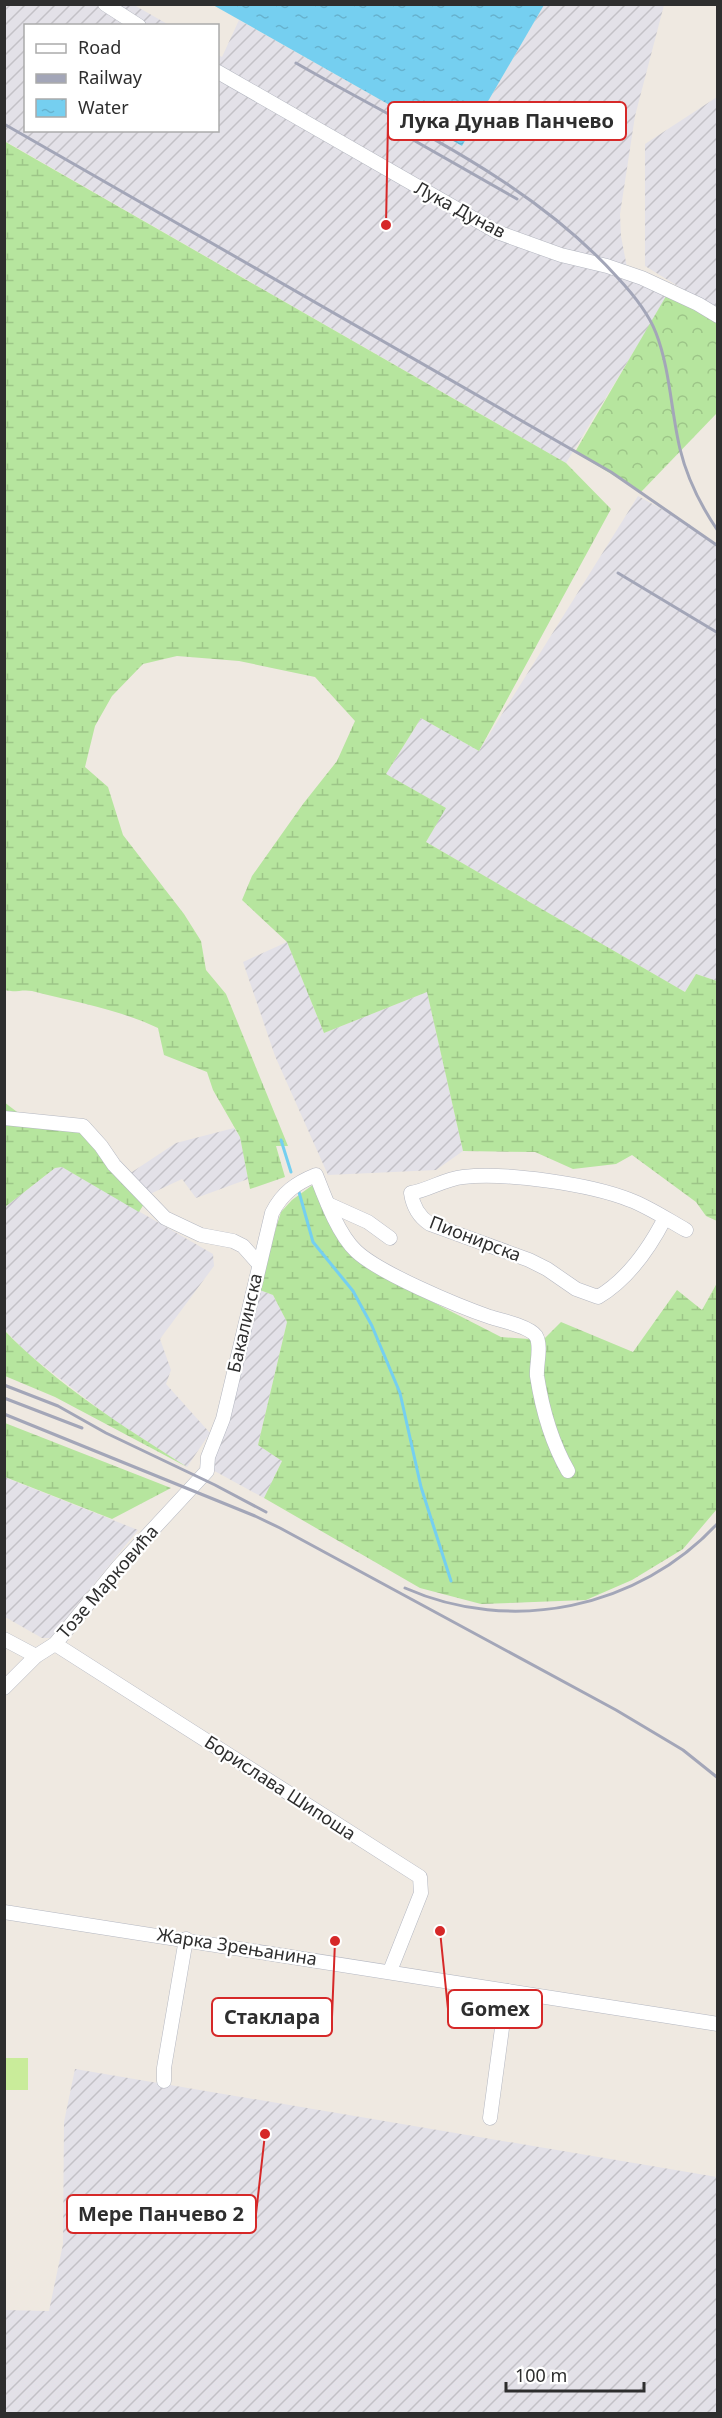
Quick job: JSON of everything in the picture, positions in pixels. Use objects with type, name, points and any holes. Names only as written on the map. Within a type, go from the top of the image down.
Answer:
[{"type":"street","points":[[105,4],[136,24]]},
{"type":"street","name":"Лука Дунав","points":[[219,73],[497,232],[561,255],[607,266],[642,278],[698,304],[717,316]]},
{"type":"street","name":"Бакалинска","points":[[4,1118],[82,1126],[101,1146],[114,1165],[165,1218],[201,1235],[233,1241],[243,1246],[258,1264],[223,1419],[208,1457],[207,1471]]},
{"type":"street","points":[[258,1264],[272,1213],[284,1194],[302,1181],[316,1175],[328,1204],[348,1241],[369,1262],[482,1314],[536,1335],[537,1378],[555,1445],[568,1471]]},
{"type":"street","name":"Пионирска","points":[[665,1218],[653,1242],[642,1257],[607,1292],[598,1297],[576,1289],[529,1260],[430,1224],[417,1212],[411,1193],[459,1178],[509,1176],[585,1188],[629,1199],[665,1218],[687,1230]]},
{"type":"street","points":[[328,1204],[368,1222],[390,1238]]},
{"type":"street","name":"Тозе Марковића","points":[[4,1688],[36,1656],[55,1644],[119,1566],[207,1471]]},
{"type":"street","points":[[4,1639],[36,1656]]},
{"type":"street","name":"Борислава Шипоша","points":[[55,1644],[420,1877],[421,1893],[390,1971]]},
{"type":"street","name":"Жарка Зрењанина","points":[[4,1911],[717,2024]]},
{"type":"street","points":[[164,2081],[164,2068],[186,1939]]},
{"type":"street","points":[[490,2118],[507,1991]]},
{"type":"shaded area","points":[[5,5],[134,5],[167,24],[24,24],[24,132],[219,132],[219,56],[222,57],[239,20],[462,146],[544,5],[664,5],[635,116],[620,214],[621,236],[628,273],[670,292],[566,463],[5,141]]},
{"type":"shaded area","points":[[717,97],[717,310],[645,266],[645,144]]},
{"type":"shaded area","points":[[638,496],[689,524],[717,546],[717,981],[696,974],[685,992],[426,842],[445,808],[386,774],[421,718],[479,751]]},
{"type":"shaded area","points":[[287,942],[324,1033],[427,992],[463,1151],[436,1170],[328,1175],[275,1056],[243,962]]},
{"type":"shaded area","points":[[234,1128],[240,1137],[248,1179],[196,1198],[182,1179],[150,1194],[129,1174],[176,1143]]},
{"type":"shaded area","points":[[62,1167],[213,1254],[214,1266],[160,1339],[171,1370],[166,1384],[210,1433],[187,1467],[112,1419],[27,1353],[5,1330],[5,1207],[55,1168]]},
{"type":"shaded area","points":[[257,1289],[273,1295],[287,1322],[258,1445],[282,1461],[264,1498],[209,1468],[221,1443]]},
{"type":"shaded area","points":[[4,1477],[138,1530],[50,1638],[42,1638],[5,1617]]},
{"type":"shaded area","points":[[75,2069],[717,2177],[717,2413],[5,2414],[5,2310],[49,2311],[63,2244],[64,2122]]},
{"type":"green space","points":[[4,141],[566,463],[611,509],[479,751],[421,718],[386,774],[446,808],[426,842],[685,992],[696,974],[717,981],[717,1221],[706,1216],[696,1202],[632,1155],[616,1164],[573,1169],[535,1152],[463,1151],[427,992],[324,1033],[287,942],[242,900],[252,876],[337,761],[355,721],[315,677],[239,661],[177,656],[143,664],[112,696],[95,726],[85,767],[108,787],[123,835],[184,914],[201,941],[206,970],[226,994],[288,1146],[276,1146],[285,1177],[250,1189],[240,1137],[213,1090],[207,1072],[164,1055],[158,1028],[112,1011],[32,991],[5,990]]},
{"type":"green space","points":[[669,291],[717,319],[717,413],[641,492],[575,452]]},
{"type":"green space","points":[[4,1102],[25,1118],[91,1124],[111,1154],[150,1194],[139,1212],[62,1167],[55,1168],[5,1207]]},
{"type":"green space","points":[[314,1184],[355,1258],[415,1293],[501,1337],[543,1340],[561,1322],[633,1352],[677,1290],[702,1310],[717,1283],[717,1509],[683,1549],[632,1580],[586,1600],[481,1604],[420,1588],[264,1498],[282,1461],[258,1445],[287,1322],[273,1295],[257,1289],[281,1212],[292,1200]]},
{"type":"green space","points":[[4,1330],[68,1387],[187,1467],[55,1397],[5,1376]]},
{"type":"green space","points":[[5,1423],[171,1488],[112,1519],[5,1477]]},
{"type":"green space","points":[[4,2058],[28,2058],[28,2090],[5,2090]]},
{"type":"water","points":[[213,5],[544,5],[462,146]]},
{"type":"waterway","points":[[281,1140],[291,1172]]},
{"type":"waterway","points":[[299,1192],[313,1242],[353,1291],[372,1326],[400,1393],[421,1487],[451,1581]]},
{"type":"railway","points":[[296,63],[423,133],[506,184],[546,212],[583,243],[623,283],[653,325],[661,347],[686,471],[718,531]]},
{"type":"railway","points":[[4,124],[611,472],[718,546]]},
{"type":"railway","points":[[394,129],[517,199]]},
{"type":"railway","points":[[618,573],[718,633]]},
{"type":"railway","points":[[4,1385],[58,1406],[106,1433],[266,1512]]},
{"type":"railway","points":[[4,1398],[82,1428]]},
{"type":"railway","points":[[4,1414],[280,1528],[616,1710],[683,1750],[718,1778]]},
{"type":"railway","points":[[405,1588],[446,1602],[488,1610],[530,1611],[572,1605],[612,1594],[651,1576],[686,1552],[718,1523]]},
{"type":"place","name":"Лука Дунав Панчево","points":[[386,225]]},
{"type":"place","name":"Gomex","points":[[440,1931]]},
{"type":"place","name":"Стаклара","points":[[335,1941]]},
{"type":"place","name":"Мере Панчево 2","points":[[265,2134]]}]
